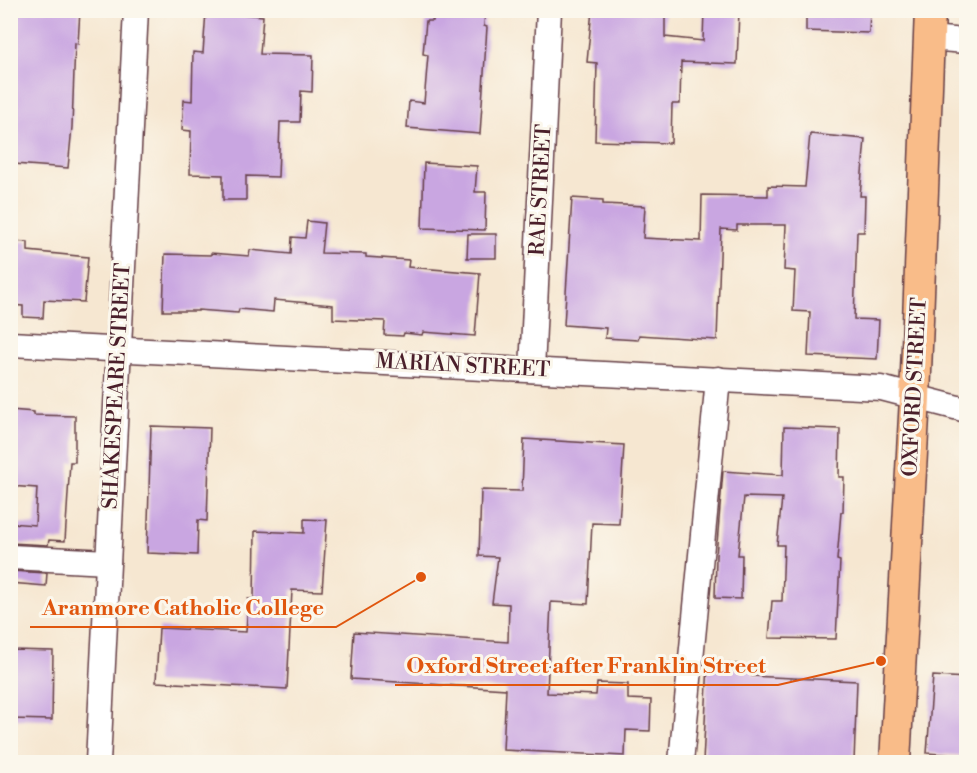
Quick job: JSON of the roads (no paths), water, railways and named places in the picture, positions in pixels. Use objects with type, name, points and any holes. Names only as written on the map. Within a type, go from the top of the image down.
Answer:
[{"type":"main road","name":"OXFORD STREET","points":[[895,762],[915,398],[929,24]]},
{"type":"street","name":"SHAKESPEARE STREET","points":[[98,762],[136,10]]},
{"type":"street","name":"RAE STREET","points":[[532,370],[549,10]]},
{"type":"street","points":[[929,24],[966,41]]},
{"type":"street","name":"MARIAN STREET","points":[[10,344],[881,388],[966,410]]},
{"type":"street","points":[[681,762],[718,379]]},
{"type":"street","points":[[10,557],[108,562]]},
{"type":"place","name":"Aranmore Catholic College","points":[[421,577]]},
{"type":"place","name":"Oxford Street after Franklin Street","points":[[881,661]]}]
